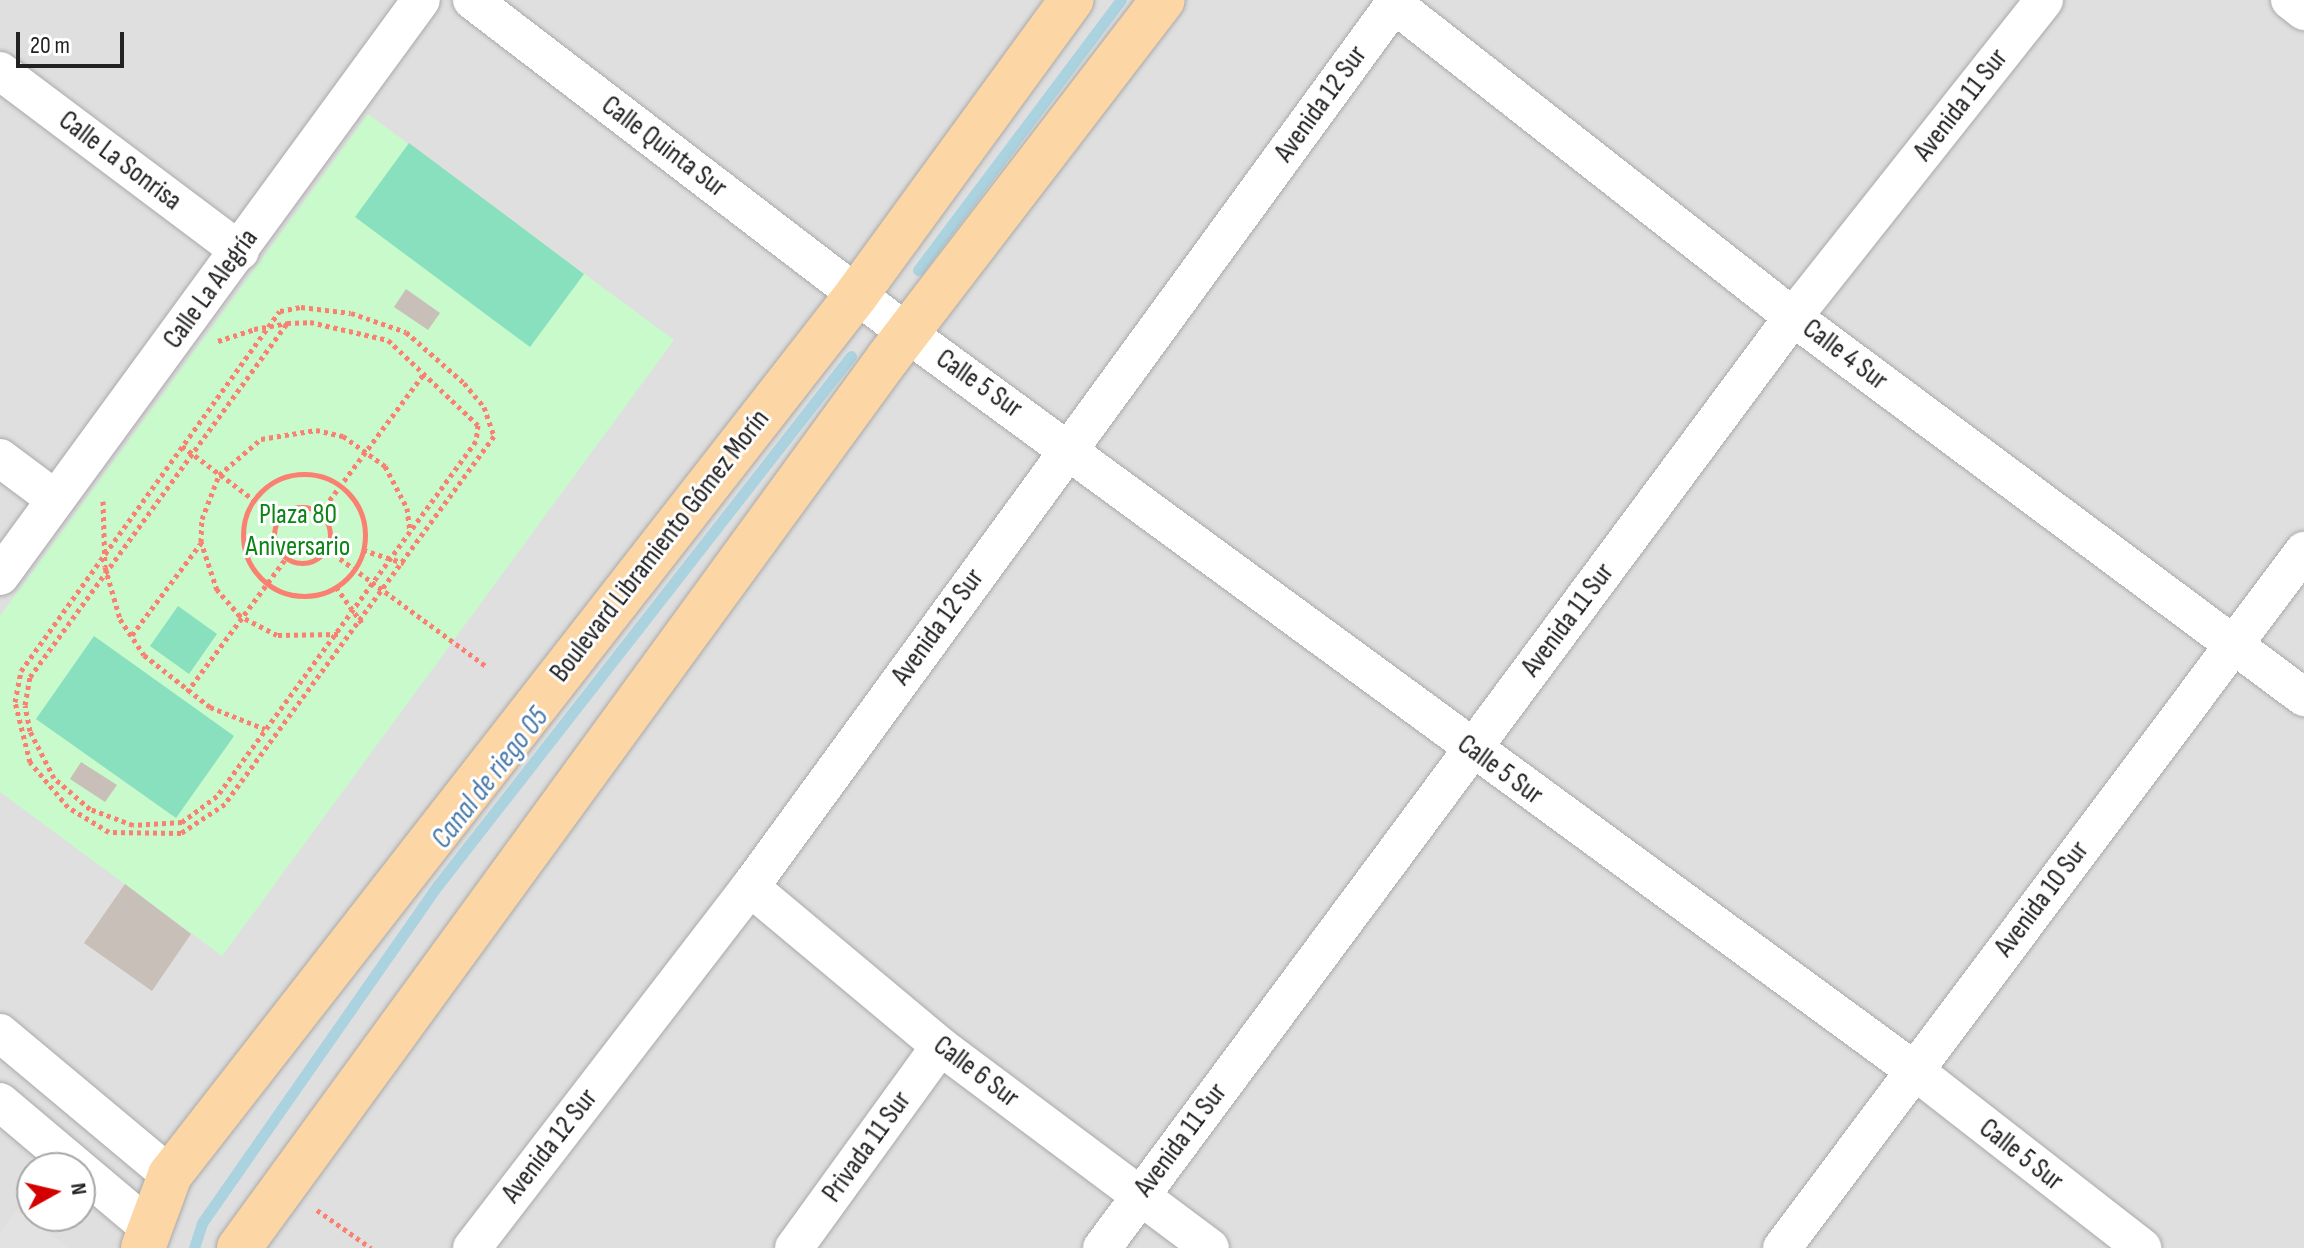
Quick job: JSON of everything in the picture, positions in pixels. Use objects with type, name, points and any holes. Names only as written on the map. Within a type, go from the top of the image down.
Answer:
[{"type":"main road","name":"Boulevard Libramiento Gómez Morín","points":[[145,1237],[170,1175],[857,294],[1071,0]]},
{"type":"main road","points":[[239,1248],[280,1184],[907,333],[1163,0]]},
{"type":"street","name":"Calle La Alegría","points":[[0,576],[421,0]]},
{"type":"street","name":"Calle Quinta Sur","points":[[472,0],[857,294]]},
{"type":"street","name":"Avenida 11 Sur","points":[[1102,1248],[1793,317],[2044,0]]},
{"type":"street","points":[[2290,0],[2304,11]]},
{"type":"street","name":"Calle 4 Sur","points":[[1396,2],[1793,317],[2304,697]]},
{"type":"street","name":"Avenida 12 Sur","points":[[472,1248],[750,887],[1396,2]]},
{"type":"street","name":"Calle La Sonrisa","points":[[0,71],[240,251]]},
{"type":"street","name":"Calle 5 Sur","points":[[857,294],[907,333],[1071,448],[1471,749],[1915,1071],[2142,1248]]},
{"type":"street","points":[[0,458],[55,499]]},
{"type":"street","name":"Avenida 10 Sur","points":[[1782,1248],[2304,551]]},
{"type":"street","name":"Calle 6 Sur","points":[[750,887],[940,1046],[1210,1248]]},
{"type":"street","points":[[0,1033],[102,1112],[170,1175]]},
{"type":"street","name":"Privada 11 Sur","points":[[794,1248],[940,1046]]},
{"type":"street","points":[[0,1102],[145,1237]]},
{"type":"path","points":[[301,307],[376,320],[434,353],[484,407],[494,436],[362,623],[204,823],[158,837],[109,832],[45,786],[19,735],[15,702],[21,671],[104,551],[270,326],[280,311],[301,307]]},
{"type":"path","points":[[210,344],[287,323],[338,326],[388,340],[478,425],[476,441],[217,796],[182,822],[146,826],[109,818],[65,788],[39,754],[25,705],[30,677],[105,567],[287,323]]},
{"type":"path","points":[[320,513],[425,372]]},
{"type":"path","points":[[338,634],[297,639],[240,616],[217,590],[201,542],[205,507],[219,475],[261,439],[288,431],[316,430],[367,450],[398,486],[410,532]]},
{"type":"path","points":[[182,446],[254,500]]},
{"type":"path","points":[[304,473],[341,485],[362,515],[363,550],[354,570],[336,587],[300,596],[266,582],[254,569],[243,534],[254,500],[285,476],[304,473]]},
{"type":"path","points":[[105,485],[105,567],[132,635],[144,655],[187,692],[245,725],[265,729]]},
{"type":"path","points":[[303,506],[320,513],[330,530],[327,549],[312,561],[286,558],[273,535],[279,517],[303,506]]},
{"type":"path","points":[[132,635],[201,542]]},
{"type":"path","points":[[327,549],[487,667]]},
{"type":"path","points":[[363,550],[393,555],[404,563]]},
{"type":"path","points":[[187,692],[240,616],[286,558]]},
{"type":"path","points":[[336,587],[351,615],[362,623]]},
{"type":"path","points":[[280,1184],[371,1248]]},
{"type":"shaded area","points":[[0,0],[2304,0],[2304,1248],[0,1248]]},
{"type":"shaded area","points":[[16,1211],[16,1232],[47,1232],[68,1248],[0,1248],[0,1233]]},
{"type":"green space","name":"Plaza 80 Aniversario","points":[[368,114],[674,340],[222,956],[0,792],[0,616]]},
{"type":"green space","points":[[409,143],[584,274],[530,347],[355,217]]},
{"type":"green space","points":[[178,606],[217,634],[189,674],[150,646]]},
{"type":"green space","points":[[94,636],[234,736],[176,818],[36,719]]},
{"type":"building","points":[[406,289],[440,313],[428,330],[394,307]]},
{"type":"building","points":[[81,762],[117,785],[105,802],[70,779]]},
{"type":"building","points":[[125,884],[191,934],[152,991],[84,943]]},
{"type":"waterway","points":[[918,270],[1121,0]]},
{"type":"waterway","name":"Canal de riego 05","points":[[194,1248],[202,1223],[438,885],[851,356]]}]
